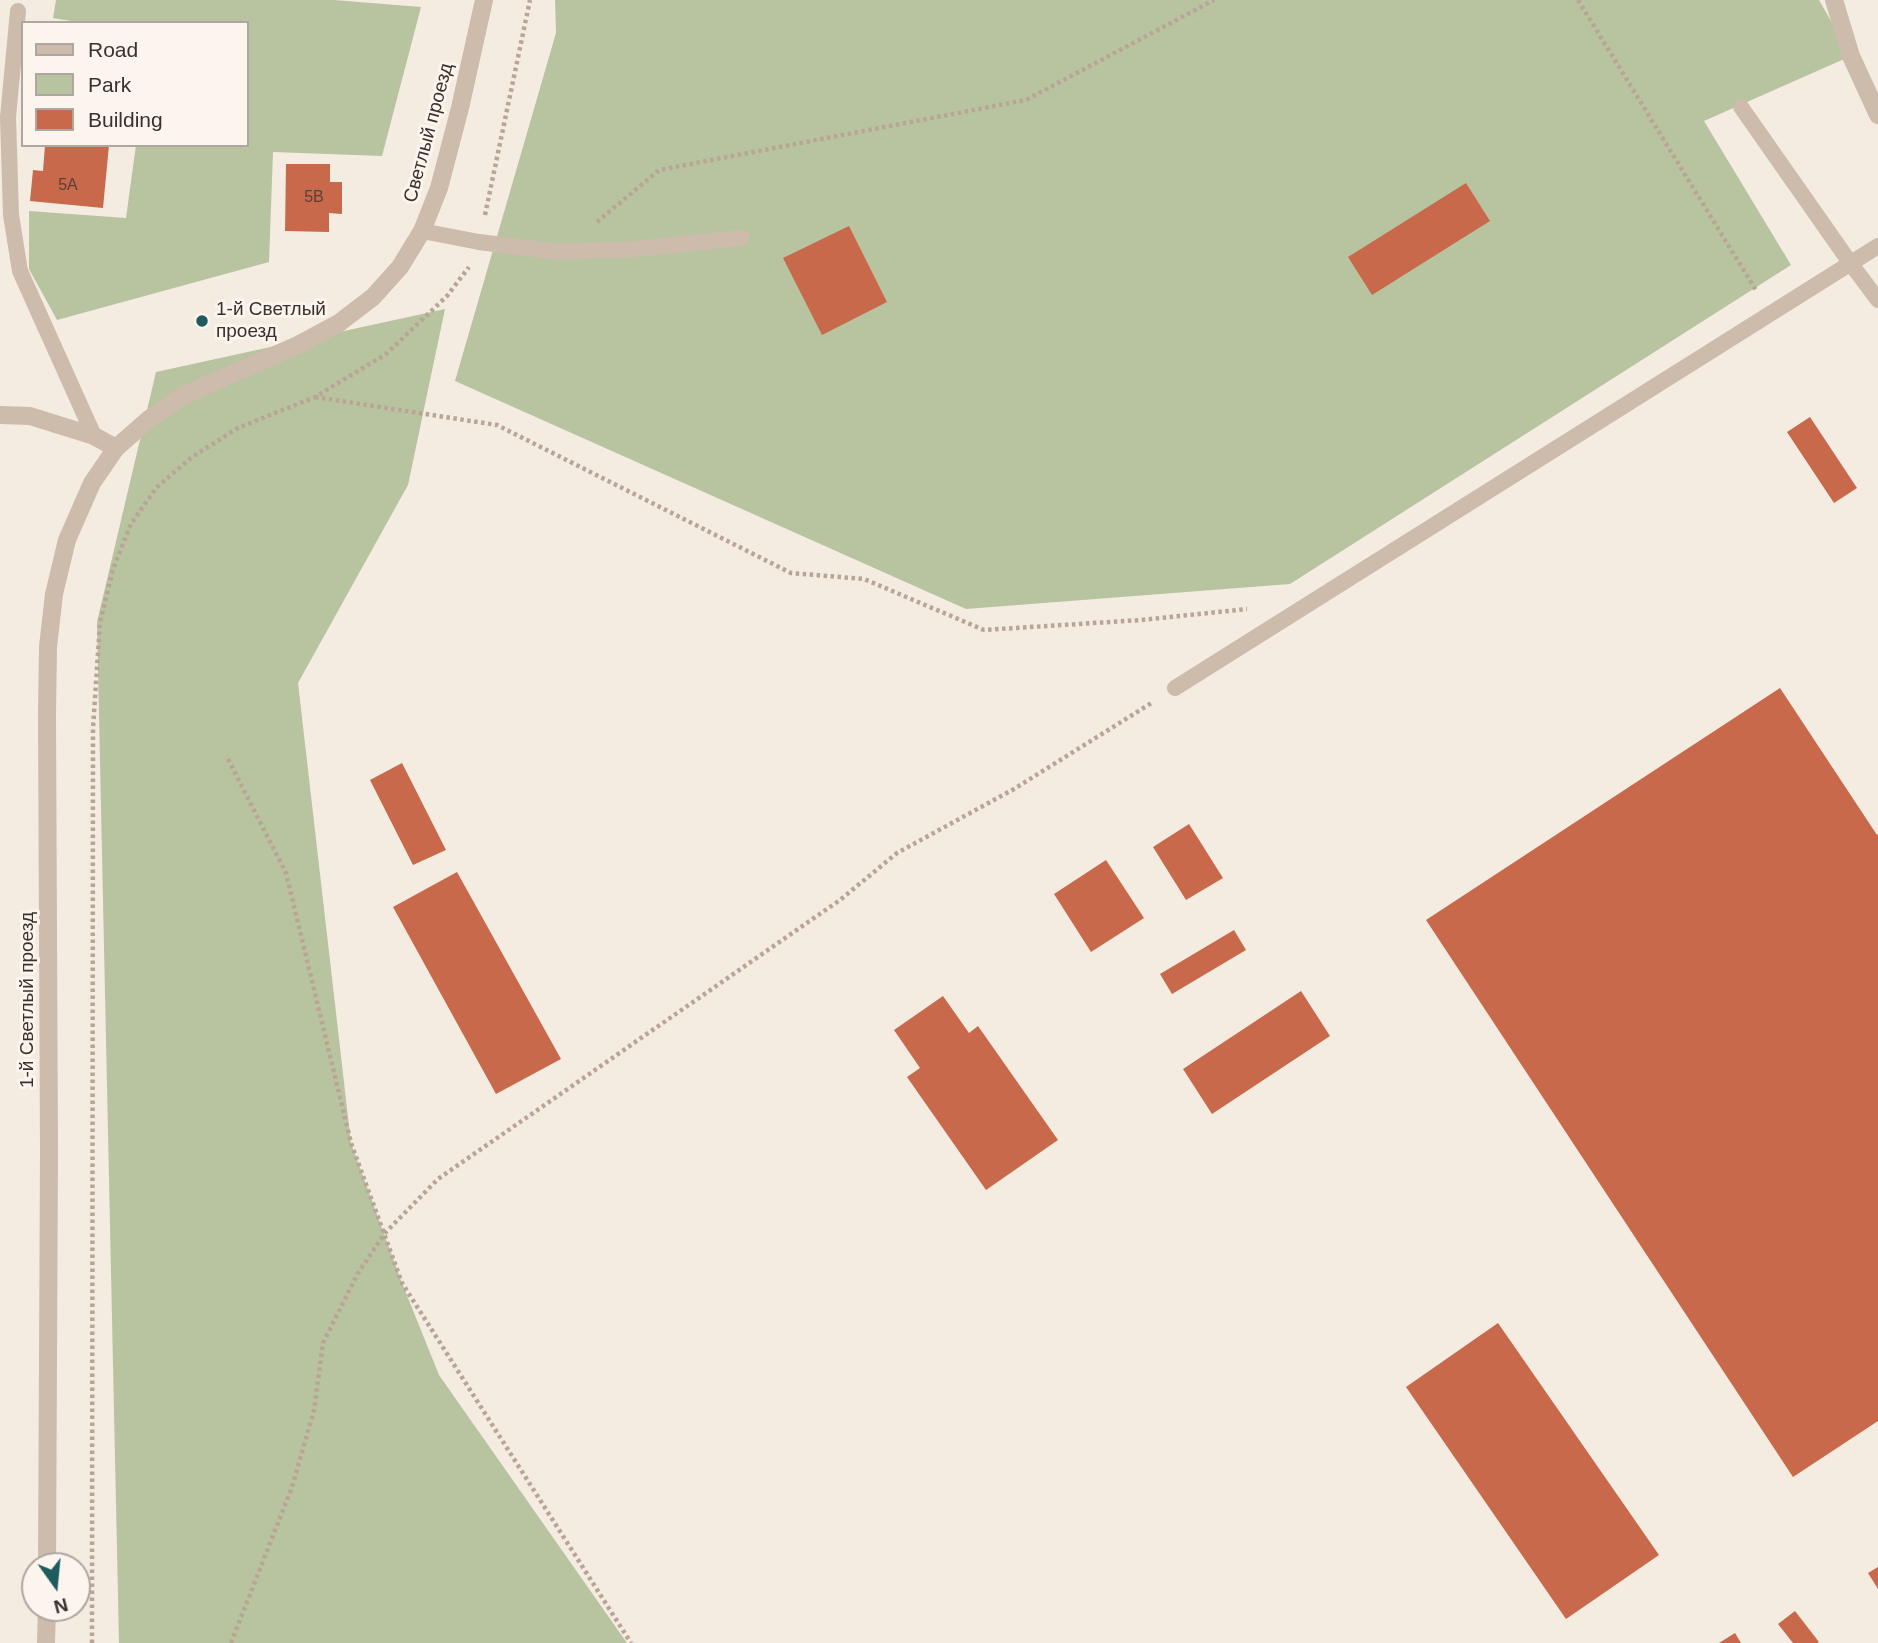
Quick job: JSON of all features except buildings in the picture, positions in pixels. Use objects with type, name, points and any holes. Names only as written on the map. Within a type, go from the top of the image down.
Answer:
[{"type":"street","name":"Светлый проезд","points":[[116,448],[149,419],[184,395],[298,345],[339,323],[373,297],[400,267],[422,231],[439,188],[484,0]]},
{"type":"street","points":[[1834,0],[1851,56],[1878,115]]},
{"type":"street","points":[[0,415],[30,416],[94,436],[116,448]]},
{"type":"street","name":"1-й Светлый проезд","points":[[47,1552],[48,647],[54,594],[66,540],[92,483],[116,448]]},
{"type":"street","points":[[46,1643],[47,1622]]},
{"type":"lane","points":[[19,11],[8,117],[11,215],[20,271],[94,436]]},
{"type":"lane","points":[[1741,107],[1878,300]]},
{"type":"lane","points":[[422,231],[479,242],[559,252],[635,249],[742,238]]},
{"type":"lane","points":[[1175,688],[1878,246]]},
{"type":"path","points":[[92,1643],[93,728],[100,623],[113,569],[131,524],[156,488],[192,457],[238,428],[315,397],[386,354],[447,296],[471,264],[479,242],[530,0]]},
{"type":"path","points":[[559,252],[659,170],[1026,100],[1214,0]]},
{"type":"path","points":[[1578,0],[1770,313]]},
{"type":"path","points":[[315,397],[497,425],[791,573],[864,579],[984,630],[1141,620],[1260,608]]},
{"type":"path","points":[[231,1643],[292,1487],[314,1410],[323,1343],[358,1273],[386,1233],[438,1179],[840,900],[897,853],[1014,789],[1175,688]]},
{"type":"path","points":[[228,759],[286,873],[351,1143],[402,1283],[631,1643]]},
{"type":"green space","points":[[56,0],[334,0],[421,7],[382,156],[273,152],[269,262],[57,320],[29,269],[29,211],[126,218],[136,147],[248,147],[248,21],[71,21],[53,18]]},
{"type":"green space","points":[[555,0],[1819,0],[1851,56],[1704,121],[1791,265],[1290,584],[966,609],[455,381],[556,33]]},
{"type":"green space","points":[[445,309],[408,485],[298,683],[351,1143],[439,1375],[627,1643],[119,1643],[97,622],[156,372]]},
{"type":"place","name":"1-й Светлый проезд","points":[[202,321]]}]
